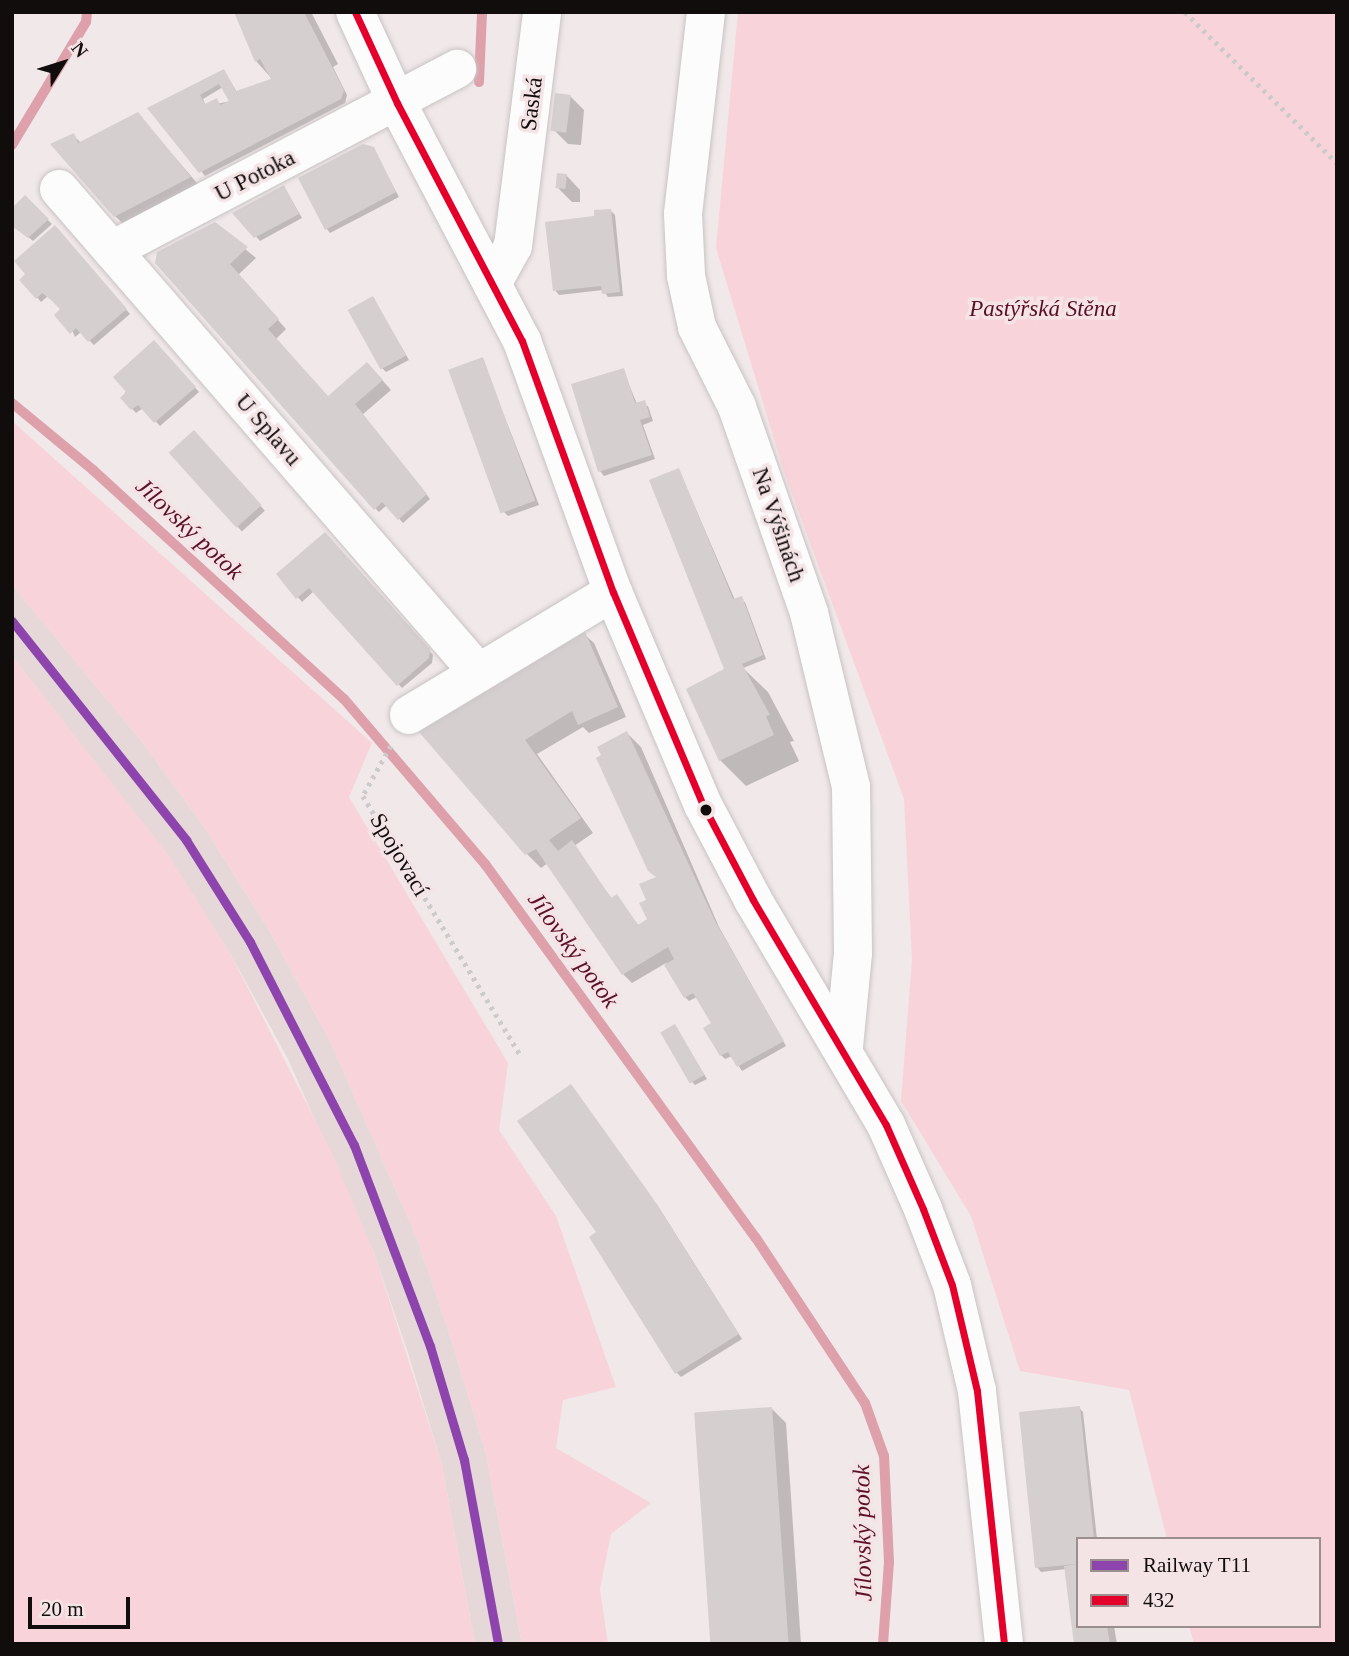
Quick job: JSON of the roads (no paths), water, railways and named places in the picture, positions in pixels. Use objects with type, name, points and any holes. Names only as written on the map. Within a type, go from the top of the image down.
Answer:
[{"type":"street","points":[[355,12],[397,103],[522,341],[613,592],[704,805],[753,900],[844,1047],[886,1125],[952,1285],[977,1391],[1004,1644]]},
{"type":"street","name":"Saská","points":[[492,284],[513,246],[542,12]]},
{"type":"street","name":"Na Výšinách","points":[[706,12],[683,214],[686,276],[697,327],[737,407],[809,613],[851,788],[853,953],[844,1047]]},
{"type":"street","name":"U Potoka","points":[[112,250],[397,103],[457,69]]},
{"type":"street","name":"U Splavu","points":[[59,189],[478,672]]},
{"type":"street","points":[[409,715],[613,592]]},
{"type":"waterway","name":"Jílovský potok","points":[[12,145],[86,22],[87,12]]},
{"type":"waterway","points":[[479,82],[482,12]]},
{"type":"waterway","name":"Jílovský potok","points":[[12,403],[93,470],[344,699],[485,864],[756,1238],[865,1403],[884,1456],[889,1562],[883,1644]]},
{"type":"rail line","name":"T11","points":[[12,621],[186,840],[250,942],[354,1145],[430,1346],[464,1460],[498,1644]]},
{"type":"park label","name":"Pastýřská Stěna","points":[[1043,309]]}]
